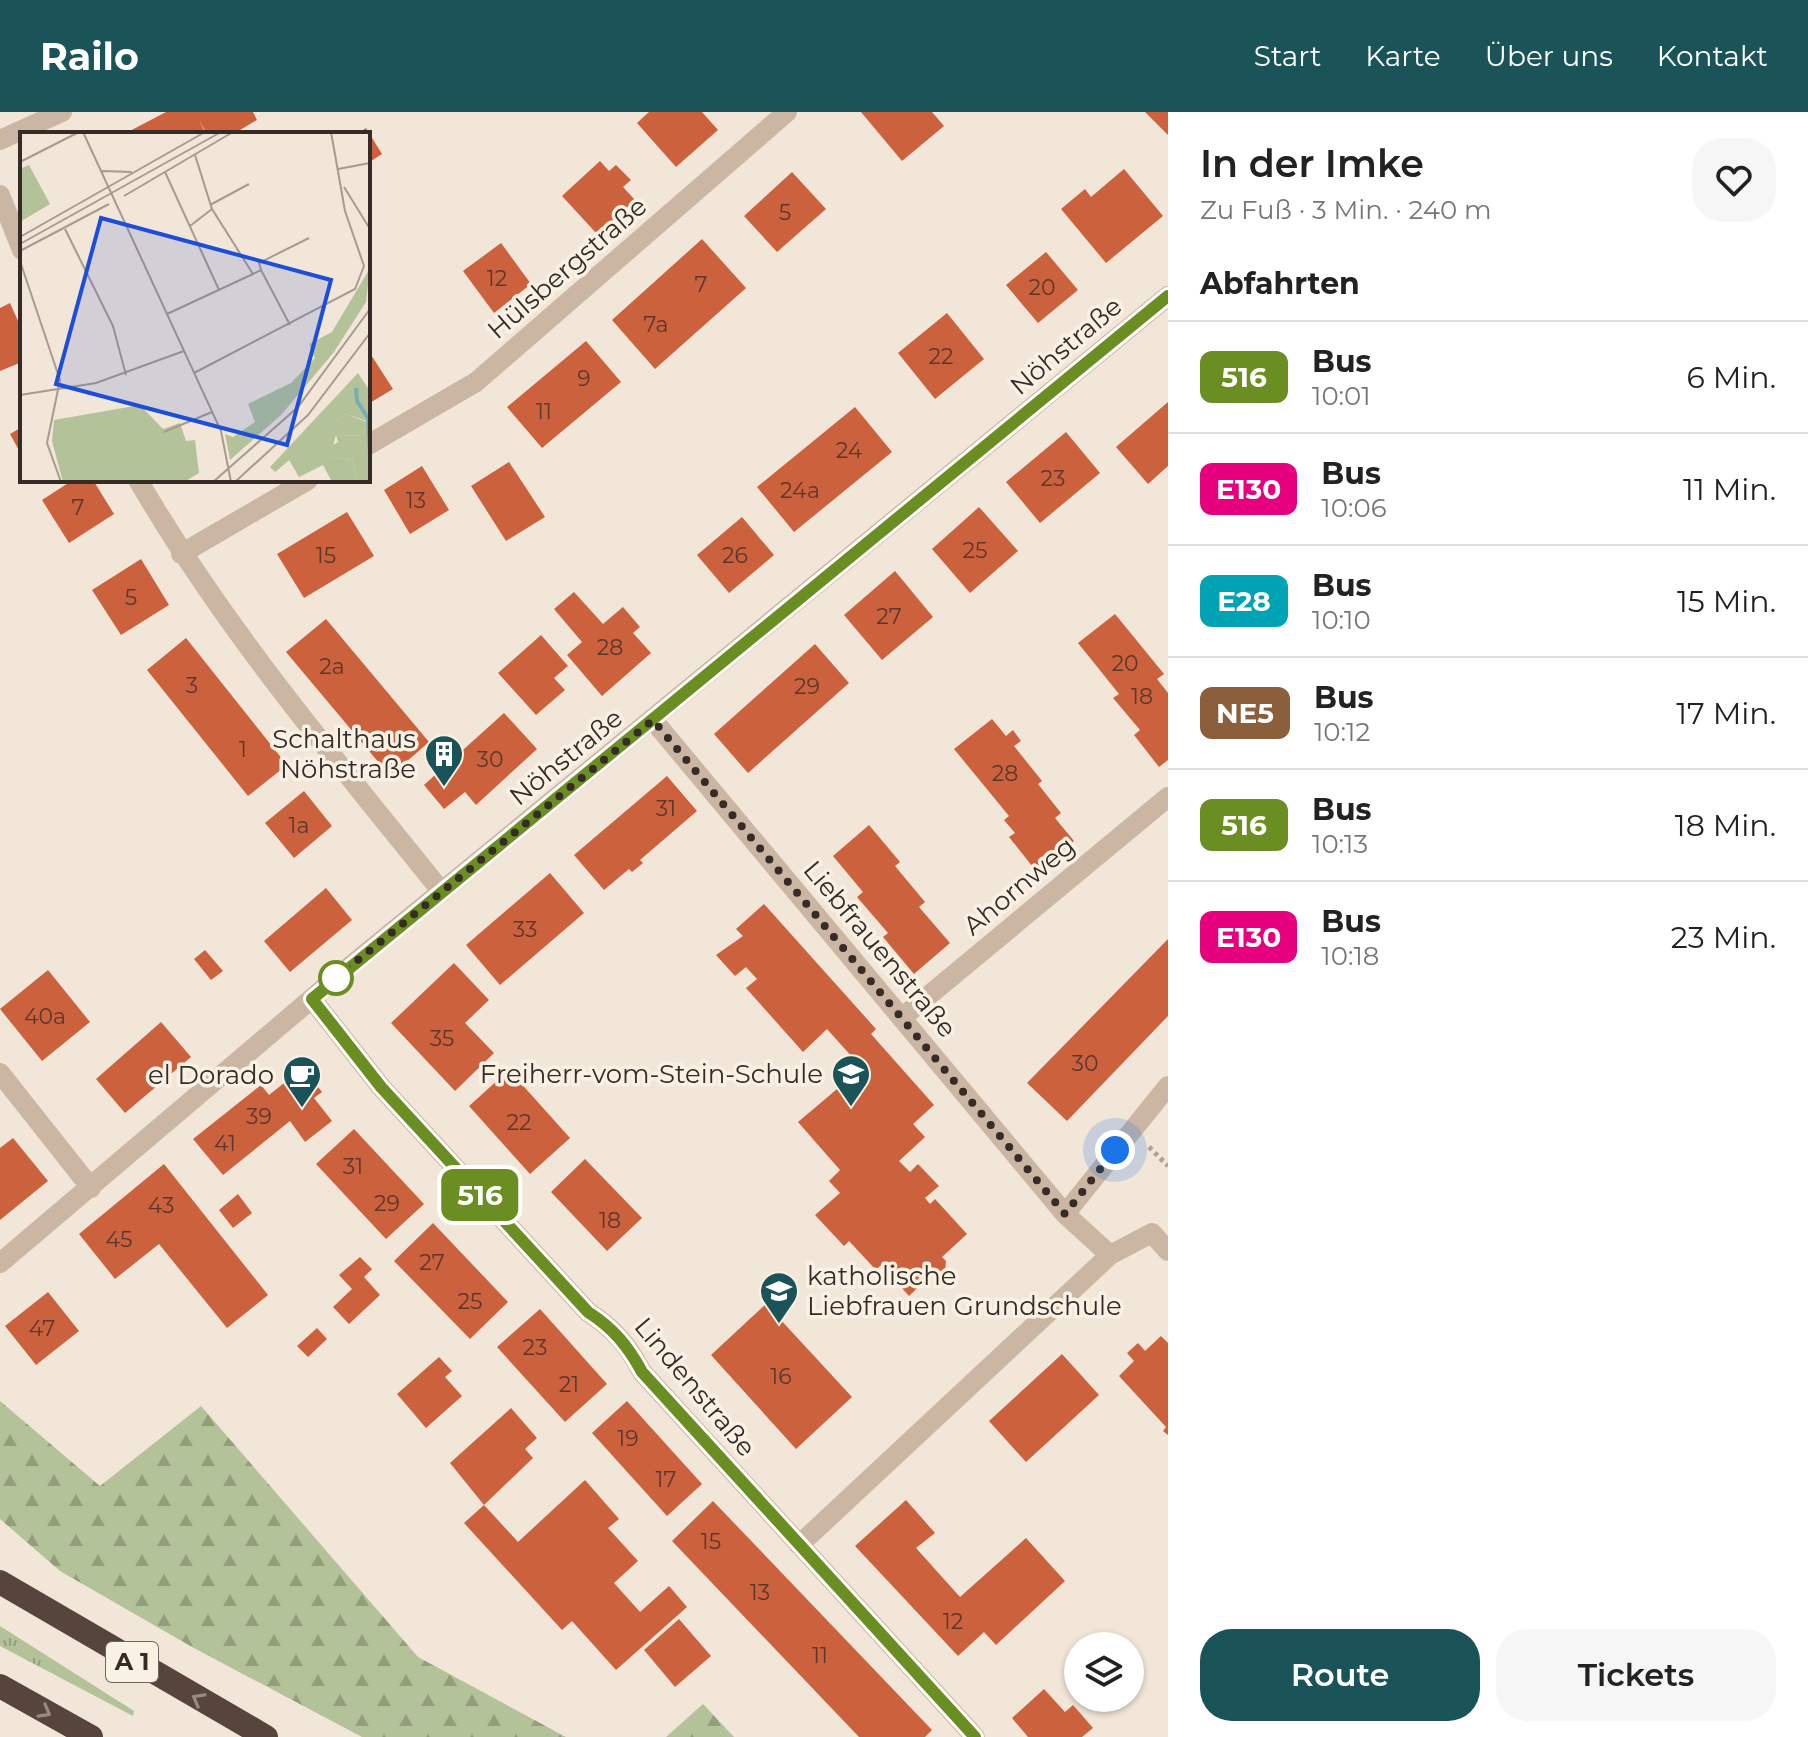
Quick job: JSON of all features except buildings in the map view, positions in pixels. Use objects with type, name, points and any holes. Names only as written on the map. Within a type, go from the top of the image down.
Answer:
[{"type":"highway","name":"A 1","points":[[0,1582],[266,1737]]},
{"type":"highway","points":[[0,1686],[91,1737]]},
{"type":"street","points":[[0,140],[62,112]]},
{"type":"street","name":"Hülsbergstraße","points":[[370,444],[476,382],[787,112]]},
{"type":"street","points":[[0,195],[20,245]]},
{"type":"street","name":"Nöhstraße","points":[[0,1263],[312,999],[1168,296]]},
{"type":"street","points":[[139,482],[181,554],[267,674],[442,892]]},
{"type":"street","points":[[181,554],[305,482]]},
{"type":"street","name":"Liebfrauenstraße","points":[[653,720],[904,1016],[1065,1214],[1110,1255]]},
{"type":"street","name":"Ahornweg","points":[[904,1016],[1168,797]]},
{"type":"street","name":"Lindenstraße","points":[[312,999],[381,1087],[588,1312],[609,1325],[629,1349],[642,1372],[975,1737]]},
{"type":"street","points":[[0,1073],[91,1188]]},
{"type":"street","points":[[1065,1214],[1168,1086]]},
{"type":"street","points":[[799,1545],[1110,1255],[1152,1233],[1168,1251]]},
{"type":"green space","points":[[0,1401],[100,1486],[201,1406],[418,1657],[566,1737],[362,1737],[192,1647],[60,1571],[0,1519]]},
{"type":"green space","points":[[0,1626],[134,1711],[133,1716],[0,1646]]},
{"type":"green space","points":[[703,1704],[734,1737],[666,1737]]},
{"type":"bus line","name":"516","points":[[975,1737],[642,1372],[629,1349],[609,1325],[588,1312],[381,1087],[312,999],[1168,296]]},
{"type":"place","name":"Schalthaus Nöhstraße","points":[[444,788]]},
{"type":"place","name":"Freiherr-vom-Stein-Schule","points":[[851,1108]]},
{"type":"place","name":"el Dorado","points":[[302,1109]]},
{"type":"place","name":"katholische Liebfrauen Grundschule","points":[[779,1325]]},
{"type":"route","points":[[336,978],[653,720],[904,1016],[1065,1214],[1115,1150]]}]
